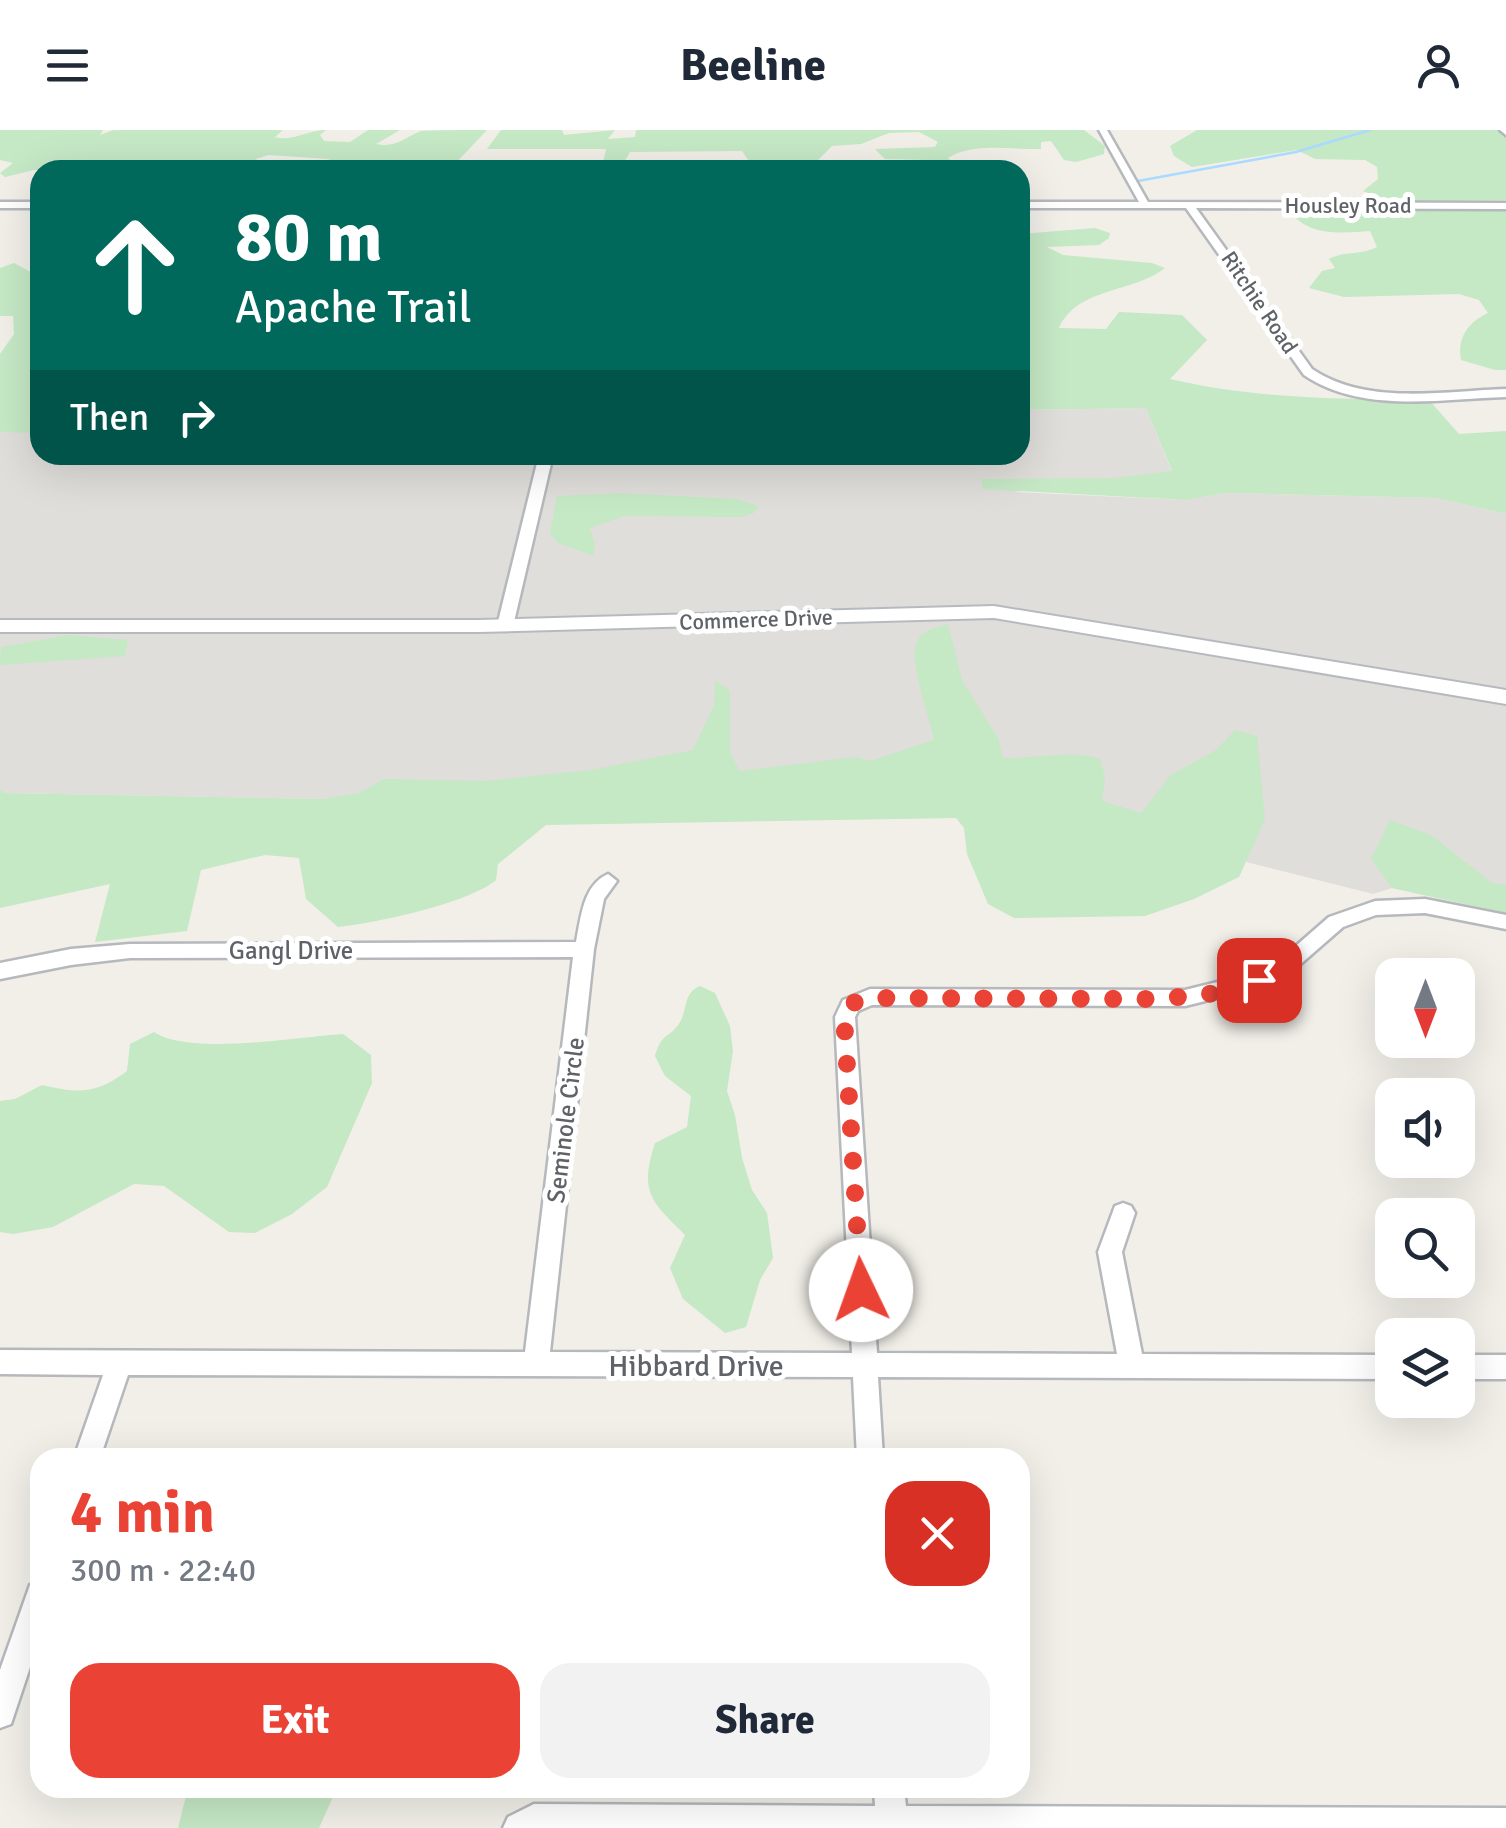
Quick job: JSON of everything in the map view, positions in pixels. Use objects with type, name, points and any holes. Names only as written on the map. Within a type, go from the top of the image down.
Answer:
[{"type":"street","points":[[1103,130],[1145,205]]},
{"type":"street","points":[[1030,205],[1190,205]]},
{"type":"street","name":"Housley Road","points":[[1190,205],[1506,206]]},
{"type":"street","name":"Ritchie Road","points":[[1190,205],[1308,372],[1323,385],[1368,394],[1506,393]]},
{"type":"street","points":[[0,206],[30,206]]},
{"type":"street","points":[[506,626],[544,465]]},
{"type":"street","name":"Commerce Drive","points":[[0,626],[506,626],[962,612],[1022,614],[1506,697]]},
{"type":"street","name":"Seminole Circle","points":[[536,1366],[584,949],[596,897],[608,880]]},
{"type":"street","points":[[869,1448],[844,1017],[850,1006],[862,999],[1184,998],[1259,980],[1289,963],[1336,922],[1375,908],[1425,906],[1506,922]]},
{"type":"street","name":"Gangl Drive","points":[[0,971],[130,951],[584,949]]},
{"type":"street","points":[[1122,1213],[1110,1252],[1132,1368]]},
{"type":"street","name":"Hibbard Drive","points":[[0,1362],[1375,1368]]},
{"type":"street","points":[[90,1448],[119,1364]]},
{"type":"street","points":[[1475,1368],[1506,1368]]},
{"type":"street","points":[[0,1713],[30,1625]]},
{"type":"street","points":[[890,1798],[892,1826]]},
{"type":"street","points":[[519,1828],[534,1820],[892,1826],[1506,1824]]},
{"type":"shaded area","points":[[1146,408],[1172,472],[1014,492],[1184,500],[1226,493],[1437,498],[1506,514],[1506,913],[1392,888],[1373,894],[1246,862],[1080,797],[324,799],[3,793],[0,789],[0,432],[30,432],[30,465],[1030,465],[1030,410]]},
{"type":"green space","points":[[0,130],[103,130],[100,135],[113,130],[283,130],[275,137],[282,138],[326,130],[320,135],[324,141],[350,142],[368,130],[400,130],[376,144],[383,145],[421,131],[487,130],[459,160],[330,160],[268,155],[257,160],[30,160],[30,171],[5,177],[0,173],[13,163],[0,160]]},
{"type":"green space","points":[[501,130],[562,130],[564,135],[615,130],[608,139],[635,137],[636,130],[1084,130],[1105,146],[1104,154],[1076,162],[1064,160],[1051,141],[1041,142],[1041,149],[969,150],[948,158],[950,160],[885,159],[875,149],[935,147],[938,142],[919,132],[889,133],[861,144],[832,146],[818,160],[748,160],[742,151],[630,152],[625,160],[604,160],[606,149],[487,149]]},
{"type":"green space","points":[[1197,130],[1500,130],[1506,132],[1506,200],[1390,201],[1363,191],[1378,179],[1377,167],[1365,160],[1315,159],[1297,150],[1192,167],[1174,156],[1170,146]]},
{"type":"green space","points":[[1506,209],[1506,370],[1461,360],[1465,332],[1488,313],[1479,300],[1459,294],[1344,297],[1309,288],[1322,271],[1335,268],[1329,259],[1377,247],[1370,231],[1315,229],[1289,210]]},
{"type":"green space","points":[[1095,228],[1110,233],[1099,245],[1047,247],[1063,255],[1152,263],[1165,268],[1079,305],[1059,328],[1106,329],[1119,312],[1182,315],[1207,340],[1170,379],[1266,394],[1429,400],[1459,434],[1506,431],[1506,514],[1437,498],[1226,493],[1185,500],[982,489],[982,479],[1114,478],[1172,471],[1146,408],[1030,410],[1030,233]]},
{"type":"green space","points":[[14,263],[30,272],[30,433],[0,432],[0,354],[14,334],[13,316],[0,316],[0,268]]},
{"type":"green space","points":[[619,493],[736,499],[759,506],[754,513],[741,517],[624,516],[590,528],[595,545],[593,556],[558,543],[550,533],[557,496]]},
{"type":"green space","points":[[948,624],[962,680],[998,738],[1003,758],[1065,755],[1100,759],[1105,777],[1102,801],[1141,813],[1171,775],[1216,750],[1235,730],[1257,736],[1265,819],[1239,877],[1194,899],[1145,916],[1014,918],[988,904],[967,854],[964,828],[956,818],[546,825],[498,864],[496,880],[483,888],[421,911],[355,925],[338,927],[306,899],[299,858],[265,855],[201,870],[187,931],[95,942],[110,884],[0,908],[0,789],[4,793],[324,799],[359,793],[384,779],[485,781],[591,770],[693,750],[714,705],[715,680],[730,691],[730,753],[740,771],[856,757],[870,761],[934,740],[918,677],[916,644],[929,630]]},
{"type":"green space","points":[[68,635],[128,640],[125,656],[0,665],[1,647]]},
{"type":"green space","points":[[1390,820],[1431,835],[1492,883],[1506,885],[1506,913],[1392,888],[1371,859]]},
{"type":"green space","points":[[700,986],[715,993],[730,1026],[733,1051],[727,1091],[752,1190],[767,1213],[773,1258],[760,1280],[746,1327],[725,1333],[683,1299],[670,1268],[685,1235],[656,1204],[648,1185],[655,1143],[687,1127],[691,1096],[665,1076],[655,1056],[660,1043],[680,1022],[688,997]]},
{"type":"green space","points":[[154,1032],[170,1039],[217,1044],[343,1034],[371,1055],[372,1083],[327,1187],[292,1214],[255,1233],[229,1232],[164,1186],[134,1184],[53,1227],[13,1234],[0,1232],[0,1101],[15,1099],[42,1085],[77,1091],[106,1084],[127,1071],[130,1044]]},
{"type":"green space","points":[[186,1798],[332,1798],[319,1828],[178,1828]]},
{"type":"waterway","points":[[1138,181],[1296,152],[1370,130]]},
{"type":"route","points":[[861,1290],[844,1017],[855,1002],[870,998],[1184,998],[1259,980]]}]
